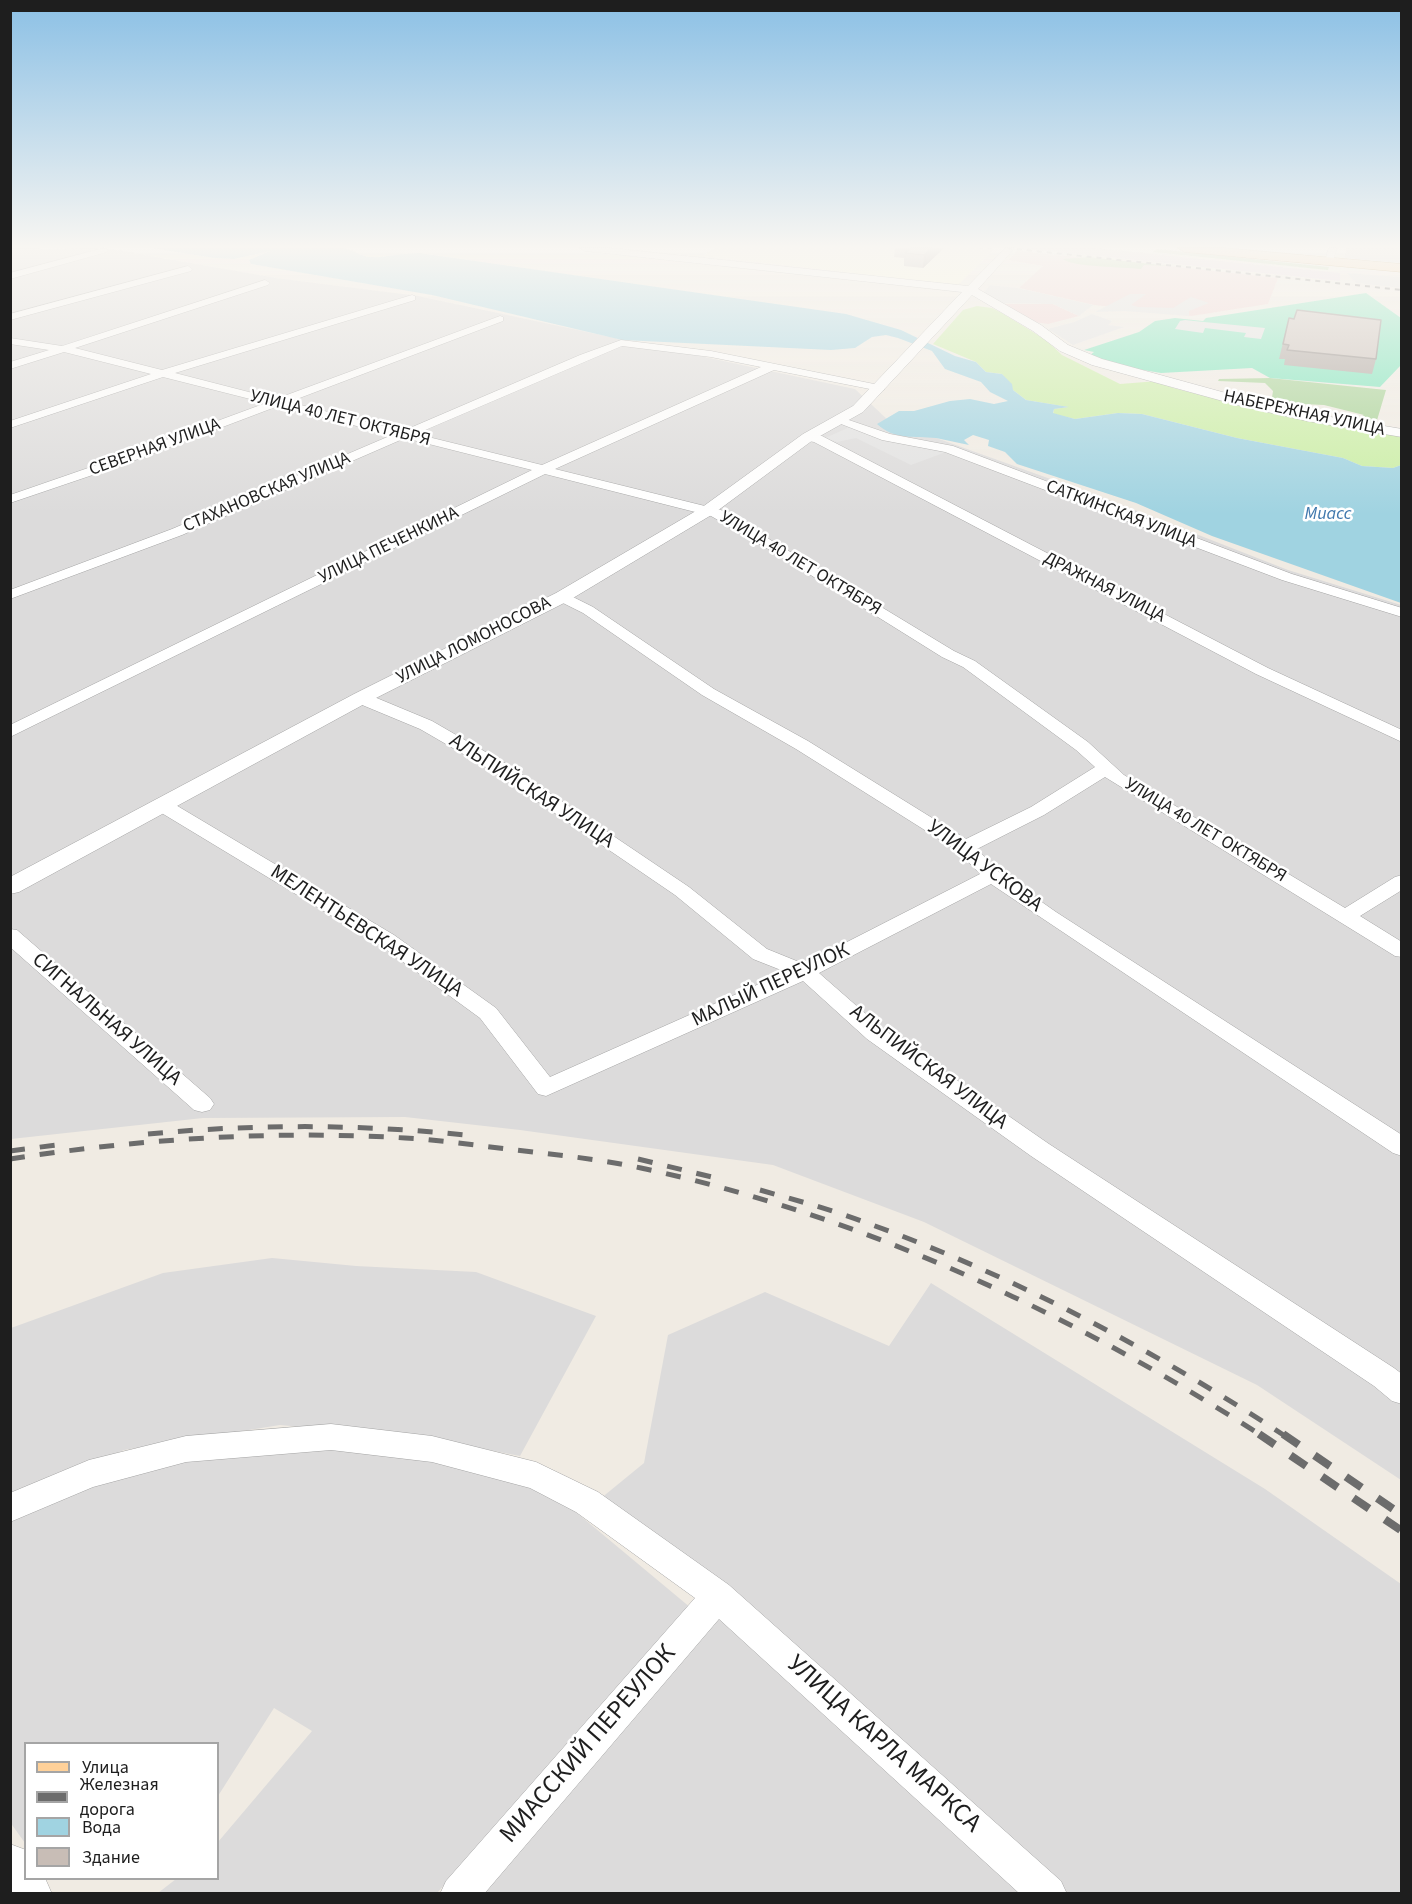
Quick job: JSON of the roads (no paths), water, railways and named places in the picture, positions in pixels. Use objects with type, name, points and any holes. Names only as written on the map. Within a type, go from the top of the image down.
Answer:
[{"type":"street","points":[[10,366],[102,337]]},
{"type":"street","points":[[10,424],[277,337]]},
{"type":"street","name":"СЕВЕРНАЯ УЛИЦА","points":[[10,499],[278,404],[455,337]]},
{"type":"street","name":"УЛИЦА ЛОМОНОСОВА","points":[[10,888],[361,698],[562,597],[707,511],[808,437],[858,409],[928,337]]},
{"type":"street","name":"НАБЕРЕЖНАЯ УЛИЦА","points":[[1049,337],[1064,348],[1097,362],[1159,378],[1177,386],[1307,417],[1401,433]]},
{"type":"street","name":"УЛИЦА 40 ЛЕТ ОКТЯБРЯ","points":[[10,341],[65,349],[718,514],[948,654],[969,664],[1082,746],[1118,779],[1401,951]]},
{"type":"street","name":"СТАХАНОВСКАЯ УЛИЦА","points":[[10,595],[177,532],[584,357],[621,344],[711,354],[771,366]]},
{"type":"street","points":[[771,366],[879,388]]},
{"type":"street","name":"УЛИЦА ПЕЧЕНКИНА","points":[[10,732],[542,470],[771,366]]},
{"type":"street","name":"САТКИНСКАЯ УЛИЦА","points":[[840,420],[853,422],[889,438],[946,448],[1252,566],[1401,613]]},
{"type":"street","name":"ДРАЖНАЯ УЛИЦА","points":[[808,437],[818,439],[1262,671],[1401,737]]},
{"type":"street","name":"УЛИЦА УСКОВА","points":[[562,597],[588,610],[708,692],[802,745],[965,847],[992,876],[1049,916],[1196,1010],[1401,1147]]},
{"type":"street","name":"АЛЬПИЙСКАЯ УЛИЦА","points":[[361,698],[426,725],[502,769],[682,891],[760,954],[805,972],[875,1034],[1040,1150],[1384,1377],[1401,1392]]},
{"type":"street","points":[[965,847],[1012,826],[1087,782],[1106,768]]},
{"type":"street","name":"МЕЛЕНТЬЕВСКАЯ УЛИЦА","points":[[162,805],[387,940],[488,1013],[546,1088]]},
{"type":"street","name":"МАЛЫЙ ПЕРЕУЛОК","points":[[546,1088],[805,972],[992,876]]},
{"type":"street","points":[[1346,916],[1401,881]]},
{"type":"street","name":"СИГНАЛЬНАЯ УЛИЦА","points":[[10,935],[202,1104]]},
{"type":"street","name":"УЛИЦА КАРЛА МАРКСА","points":[[10,1508],[89,1474],[186,1449],[331,1437],[432,1449],[536,1476],[587,1502],[718,1596],[1048,1893]]},
{"type":"street","name":"МИАССКИЙ ПЕРЕУЛОК","points":[[459,1893],[718,1596]]},
{"type":"water","name":"Миасс","points":[[609,337],[873,337],[855,348],[831,350],[622,340]]},
{"type":"water","name":"Миасс","points":[[893,337],[915,337],[955,356],[976,362],[986,372],[1002,374],[1012,384],[1013,390],[1026,400],[1069,407],[1054,409],[1053,413],[1075,419],[1118,413],[1142,414],[1237,438],[1343,458],[1362,466],[1393,468],[1401,465],[1401,603],[1212,536],[1136,503],[1017,464],[1005,452],[988,446],[989,440],[973,435],[964,440],[969,445],[936,438],[890,433],[877,424],[899,411],[914,411],[950,401],[970,399],[994,404],[1008,401],[990,392],[981,382],[945,369],[932,351]]},
{"type":"railway","points":[[148,1134],[227,1128],[346,1127],[465,1135]]},
{"type":"railway","points":[[10,1159],[157,1141],[306,1135],[405,1138],[447,1142],[610,1162],[641,1168],[723,1188],[804,1213],[884,1241],[963,1274],[1116,1349],[1261,1436]]},
{"type":"railway","points":[[10,1151],[56,1145]]},
{"type":"railway","points":[[638,1159],[716,1178]]},
{"type":"railway","points":[[760,1190],[864,1222],[973,1265],[1027,1290],[1134,1345],[1285,1436]]},
{"type":"railway","points":[[1283,1434],[1402,1515]]},
{"type":"railway","points":[[1261,1436],[1402,1531]]}]
